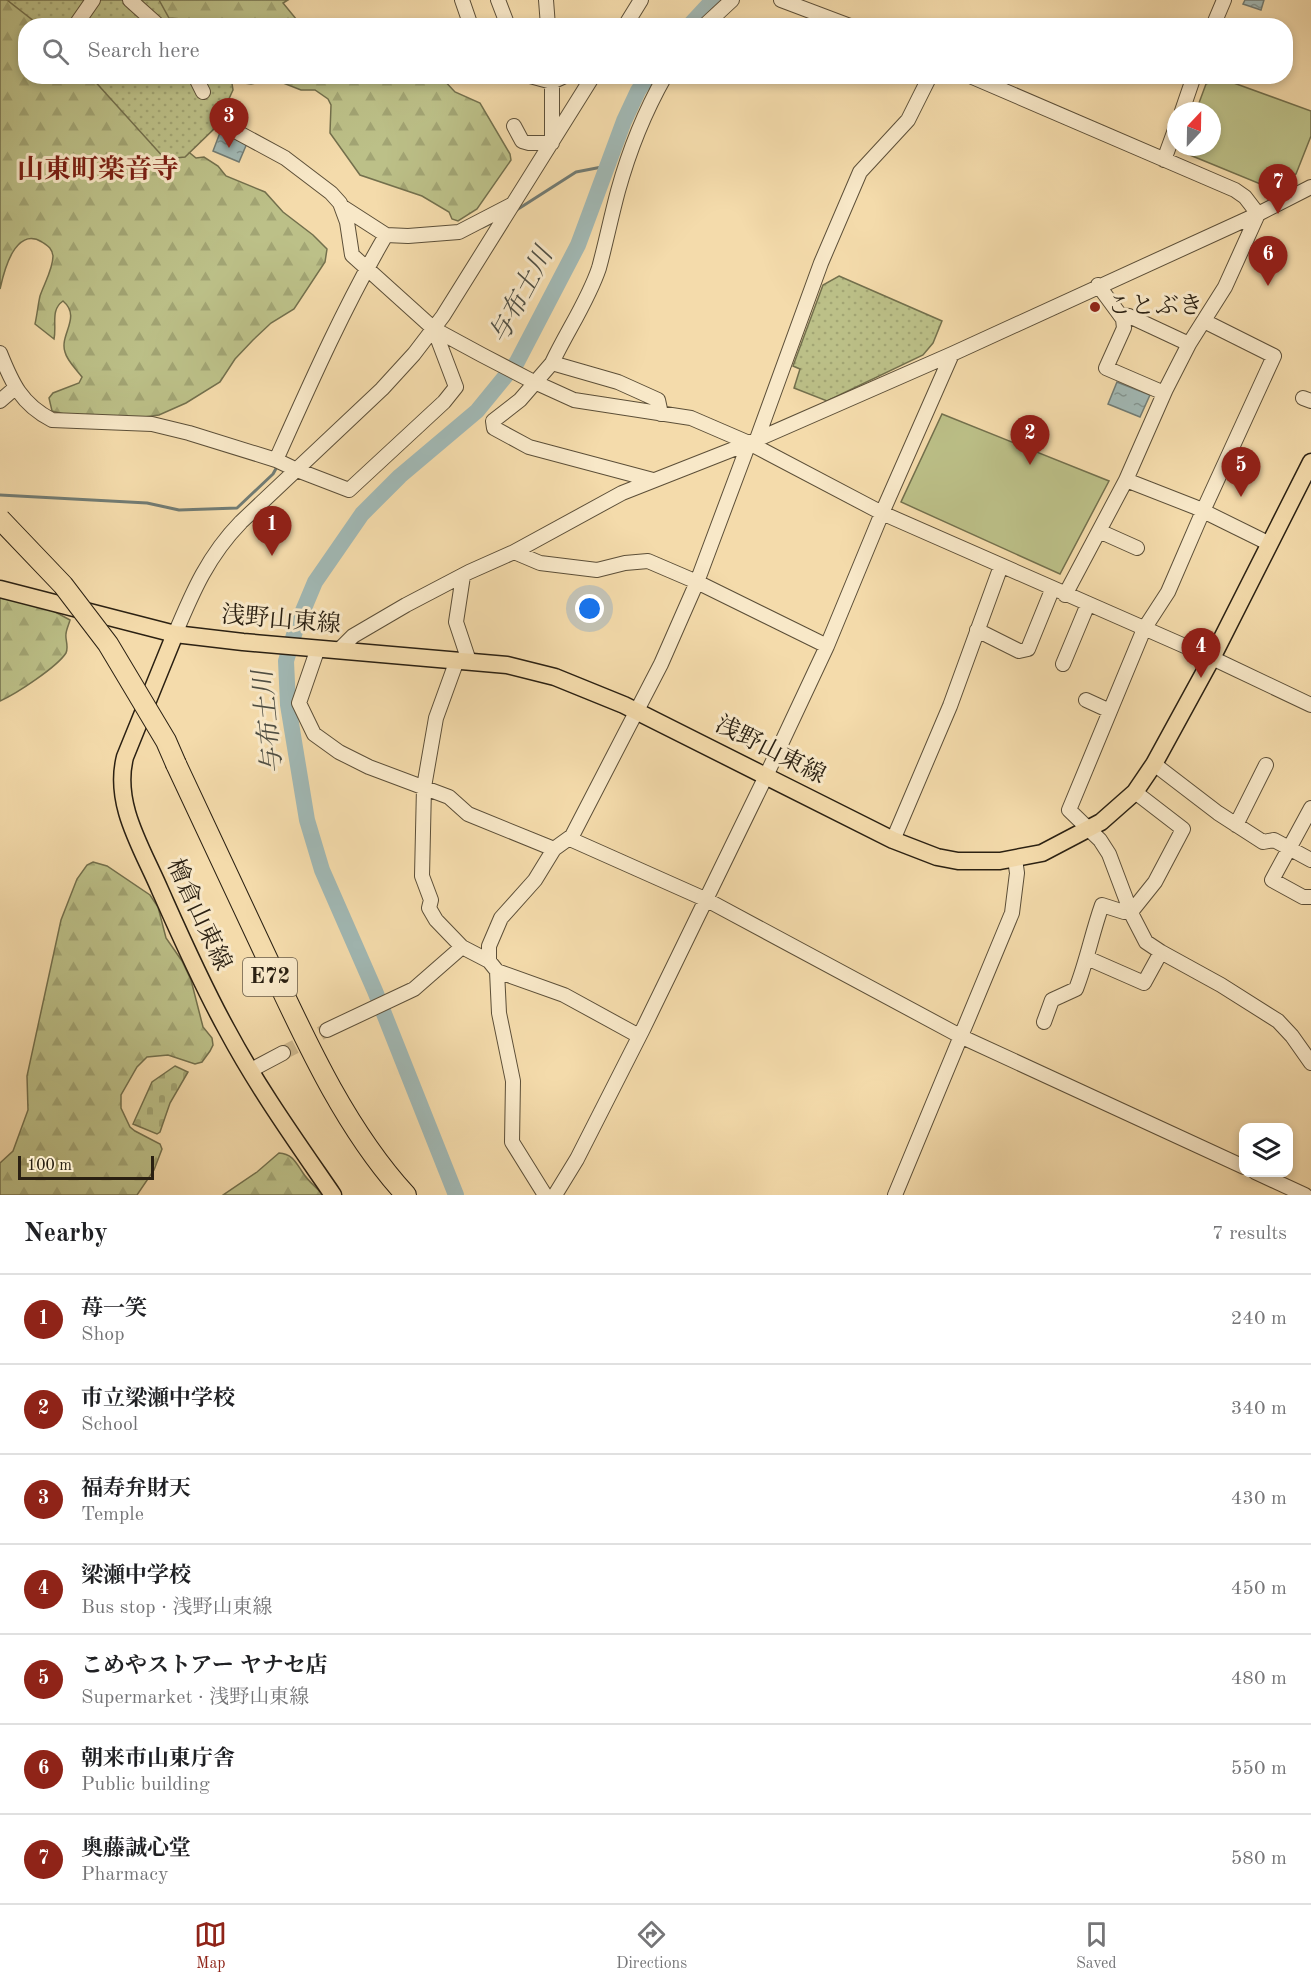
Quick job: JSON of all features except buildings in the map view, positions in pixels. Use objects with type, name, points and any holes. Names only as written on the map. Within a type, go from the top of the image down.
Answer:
[{"type":"highway","name":"E72","points":[[2,527],[20,546],[88,633],[173,765],[308,1055],[351,1131],[388,1183],[406,1195]]},
{"type":"main road","name":"浅野山東線","points":[[0,589],[175,634],[259,644],[464,660],[507,665],[555,677],[636,711],[893,840],[937,857],[958,861],[1000,861],[1042,853],[1088,830],[1101,822],[1135,792],[1154,764],[1212,658],[1311,462]]},
{"type":"main road","name":"檜倉山東線","points":[[175,634],[123,765],[121,789],[130,823],[192,963],[227,1031],[285,1126],[333,1195]]},
{"type":"street","points":[[81,18],[93,0]]},
{"type":"street","points":[[130,0],[148,18]]},
{"type":"street","points":[[462,0],[468,18]]},
{"type":"street","points":[[498,0],[505,18]]},
{"type":"street","points":[[546,0],[547,18]]},
{"type":"street","points":[[630,18],[641,0]]},
{"type":"street","points":[[713,18],[732,0]]},
{"type":"street","points":[[781,0],[829,18]]},
{"type":"street","points":[[1216,18],[1224,0]]},
{"type":"street","points":[[199,84],[203,92]]},
{"type":"street","points":[[552,143],[557,84]]},
{"type":"street","points":[[564,84],[580,97]]},
{"type":"street","points":[[175,634],[193,590],[213,554],[236,527],[382,389],[434,329],[588,84]]},
{"type":"street","points":[[653,480],[529,447],[494,429],[493,421],[520,400],[532,381],[552,363],[583,304],[598,269],[633,142],[661,84]]},
{"type":"street","points":[[545,1195],[512,1142],[513,1081],[499,1013],[489,946],[501,918],[535,880],[554,849],[570,839],[661,664],[697,582],[821,263],[860,172],[908,120],[926,84]]},
{"type":"street","points":[[988,84],[1239,192],[1258,214]]},
{"type":"street","points":[[1185,102],[1191,84]]},
{"type":"street","points":[[514,126],[522,141],[552,143]]},
{"type":"street","points":[[231,134],[301,170],[332,194],[341,206],[347,222],[352,255],[434,329],[482,355],[574,400],[691,418],[753,441],[882,513],[1212,658],[1311,705]]},
{"type":"street","points":[[1164,160],[1167,152]]},
{"type":"street","points":[[339,650],[353,636],[406,605],[514,552],[622,493],[753,441],[952,354],[1098,285],[1258,214],[1311,187]]},
{"type":"street","points":[[341,206],[386,235],[408,236],[459,231],[513,204]]},
{"type":"street","points":[[977,630],[1019,651],[1028,649],[1059,592],[1099,531],[1126,480],[1164,393],[1189,344],[1225,287],[1258,214]]},
{"type":"street","points":[[276,460],[327,347],[367,267],[386,235]]},
{"type":"street","points":[[1098,285],[1124,319],[1124,328],[1106,368],[1164,393]]},
{"type":"street","points":[[1120,315],[1129,316],[1189,344]]},
{"type":"street","points":[[1204,321],[1274,356],[1168,592],[1144,629],[1069,810],[1100,840],[1109,854],[1131,912],[1146,942],[1278,1021],[1311,1063]]},
{"type":"street","points":[[0,353],[15,388],[38,413],[52,420],[152,424],[276,460],[349,490],[444,402],[456,387],[434,329]]},
{"type":"street","points":[[555,1195],[577,1159],[639,1036],[766,776],[826,646],[952,354]]},
{"type":"street","points":[[552,363],[618,382],[658,400],[662,414]]},
{"type":"street","points":[[0,401],[15,388]]},
{"type":"street","points":[[1126,480],[1203,511],[1270,544]]},
{"type":"street","points":[[1099,531],[1137,548]]},
{"type":"street","points":[[514,552],[540,563],[597,570],[625,563],[648,561],[697,582],[826,646]]},
{"type":"street","points":[[893,840],[950,706],[1000,566]]},
{"type":"street","points":[[463,576],[456,622],[464,660],[436,718],[424,787],[422,876],[431,900],[429,908],[436,920],[462,947],[493,966],[564,995],[639,1036]]},
{"type":"street","points":[[1063,664],[1088,604]]},
{"type":"street","points":[[315,648],[299,703],[314,734],[339,752],[359,762],[449,797],[468,814],[554,849]]},
{"type":"street","points":[[1086,700],[1110,711]]},
{"type":"street","points":[[1154,764],[1218,813],[1263,842],[1274,840],[1311,860]]},
{"type":"street","points":[[1236,825],[1266,765]]},
{"type":"street","points":[[1131,912],[1155,882],[1183,829],[1135,792]]},
{"type":"street","points":[[1311,808],[1272,880],[1303,897],[1311,897]]},
{"type":"street","points":[[570,839],[707,900],[962,1037],[1239,1165]]},
{"type":"street","points":[[895,1195],[1012,913],[1017,873],[1016,859]]},
{"type":"street","points":[[1044,1022],[1052,1000],[1076,989],[1102,904],[1124,912],[1131,912]]},
{"type":"street","points":[[327,1030],[414,989],[462,947]]},
{"type":"street","points":[[1087,958],[1144,983],[1161,952]]},
{"type":"street","points":[[251,1070],[283,1053]]},
{"type":"street","points":[[1264,1177],[1305,1195]]},
{"type":"green space","points":[[0,0],[27,0],[49,18],[18,18],[18,84],[125,84],[157,126],[196,158],[204,157],[218,166],[226,176],[265,192],[283,212],[327,249],[325,262],[294,309],[271,323],[253,340],[235,359],[220,382],[186,403],[159,415],[100,423],[52,411],[49,398],[53,393],[79,383],[82,377],[65,352],[70,313],[63,301],[55,313],[54,339],[35,324],[40,296],[53,261],[51,249],[33,239],[25,240],[18,245],[8,262],[0,289]]},
{"type":"green space","points":[[7,0],[159,0],[169,18],[30,18]]},
{"type":"green space","points":[[140,0],[288,0],[283,3],[295,18],[156,18]]},
{"type":"green space","points":[[97,84],[232,84],[233,90],[216,127],[185,157],[165,159]]},
{"type":"green space","points":[[286,84],[448,84],[455,92],[480,103],[510,154],[511,160],[477,209],[458,221],[452,219],[449,212],[422,196],[360,175],[330,133],[331,105],[328,99],[315,90],[301,90]]},
{"type":"green space","points":[[1206,84],[1237,84],[1311,111],[1311,136],[1296,174],[1270,188],[1192,156],[1221,156],[1221,102],[1199,102]]},
{"type":"green space","points":[[839,276],[942,321],[933,343],[923,355],[827,401],[794,388],[800,369],[793,366],[823,285]]},
{"type":"green space","points":[[942,414],[1109,481],[1060,574],[901,502]]},
{"type":"green space","points":[[0,598],[46,607],[70,620],[66,632],[67,650],[61,659],[36,680],[0,701]]},
{"type":"green space","points":[[93,862],[107,866],[150,895],[158,907],[166,938],[182,961],[191,980],[203,1027],[212,1038],[213,1045],[202,1062],[195,1064],[168,1055],[147,1057],[137,1067],[121,1095],[121,1108],[130,1127],[160,1144],[162,1149],[154,1170],[137,1195],[0,1195],[0,1163],[13,1151],[28,1110],[27,1076],[61,920],[77,879],[87,865]]},
{"type":"green space","points":[[175,1066],[188,1072],[170,1103],[160,1132],[157,1134],[133,1124],[152,1082]]},
{"type":"green space","points":[[279,1153],[288,1155],[294,1160],[307,1179],[323,1195],[223,1195],[257,1172]]},
{"type":"water","points":[[1245,0],[1264,0],[1261,10],[1243,4]]},
{"type":"water","points":[[221,130],[248,141],[239,162],[213,151]]},
{"type":"water","points":[[1117,382],[1150,395],[1140,417],[1108,404]]},
{"type":"waterway","name":"与布土川","points":[[696,18],[713,0]]},
{"type":"waterway","name":"与布土川","points":[[456,1195],[375,991],[322,870],[307,820],[288,705],[286,661],[297,625],[315,582],[362,514],[400,476],[477,411],[517,362],[578,245],[624,121],[643,84]]},
{"type":"waterway","points":[[515,211],[576,172],[607,166]]},
{"type":"waterway","points":[[483,227],[496,221]]},
{"type":"waterway","points":[[0,495],[147,503],[179,510],[237,508],[273,474],[278,465]]},
{"type":"tunnel","points":[[283,1053],[327,1030]]},
{"type":"place","name":"福寿弁財天","points":[[229,148]]},
{"type":"place","name":"奥藤誠心堂","points":[[1278,214]]},
{"type":"place","name":"朝来市山東庁舎","points":[[1268,286]]},
{"type":"place","name":"ことぶき","points":[[1095,307]]},
{"type":"place","name":"市立梁瀬中学校","points":[[1030,465]]},
{"type":"place","name":"こめやストアー ヤナセ店","points":[[1241,497]]},
{"type":"place","name":"苺一笑","points":[[272,556]]},
{"type":"place","name":"梁瀬中学校","points":[[1201,678]]},
{"type":"district","name":"山東町楽音寺","points":[[98,170]]}]
